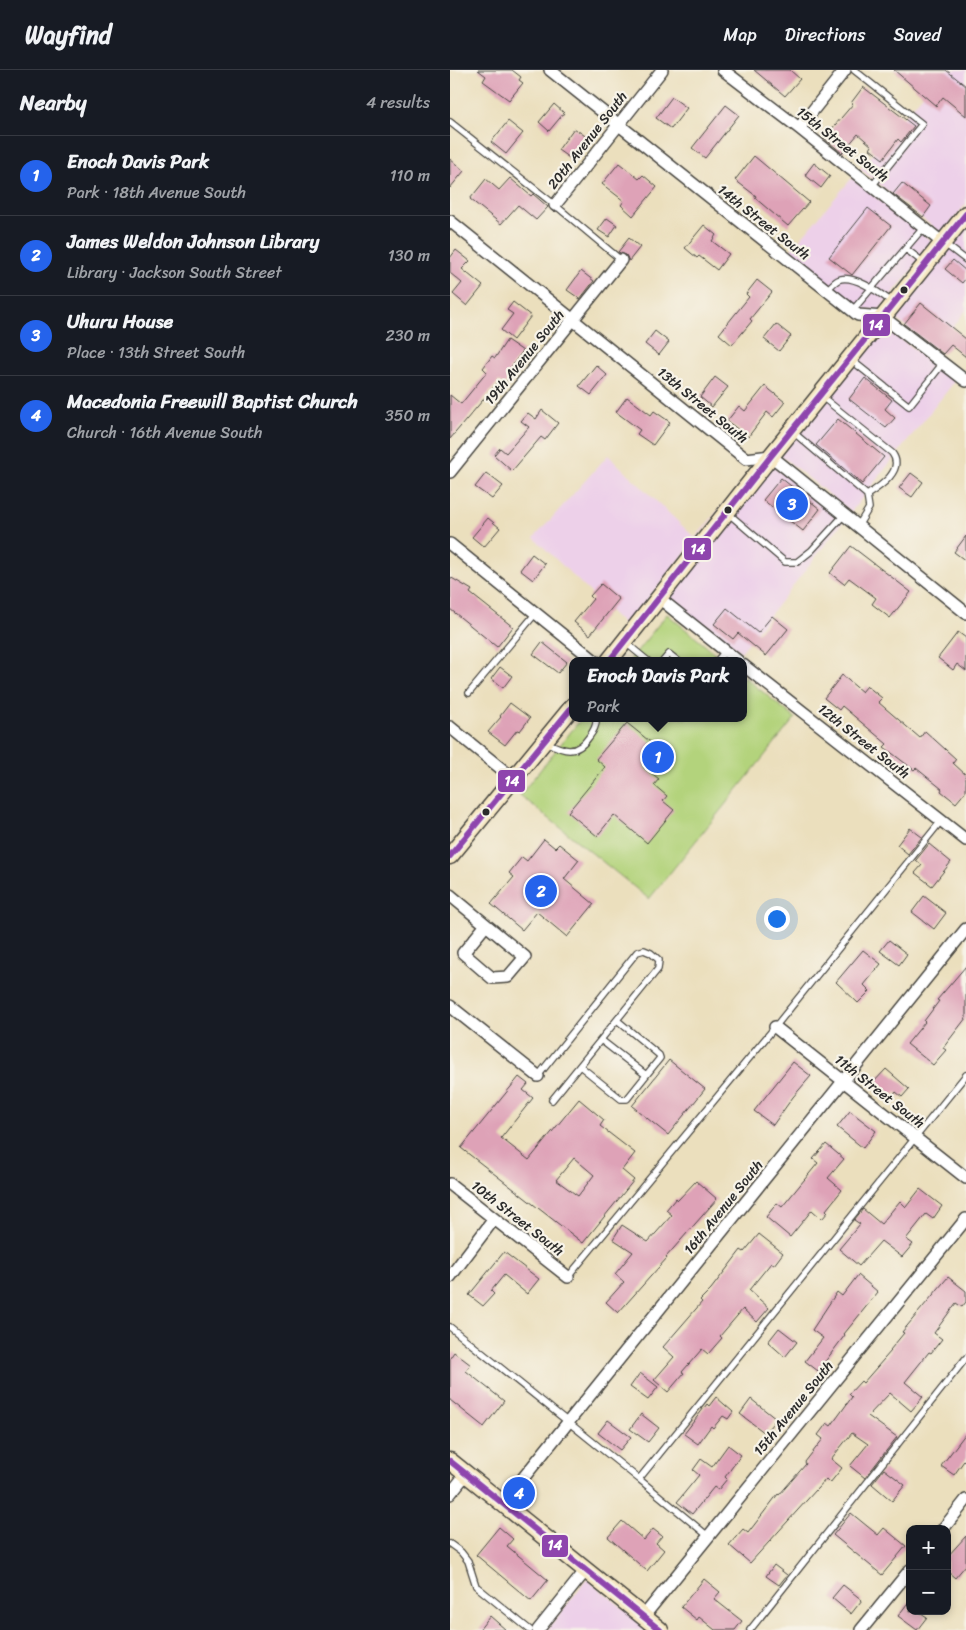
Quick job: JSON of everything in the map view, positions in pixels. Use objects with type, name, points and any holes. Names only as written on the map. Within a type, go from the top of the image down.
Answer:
[{"type":"street","name":"14th Street South","points":[[550,70],[858,316],[883,317]]},
{"type":"street","name":"20th Avenue South","points":[[555,205],[662,70]]},
{"type":"street","name":"15th Street South","points":[[723,70],[943,243]]},
{"type":"street","points":[[799,128],[845,70]]},
{"type":"street","points":[[612,657],[849,358],[966,214]]},
{"type":"street","name":"13th Street South","points":[[450,221],[746,459],[771,456]]},
{"type":"street","name":"19th Avenue South","points":[[450,472],[622,260]]},
{"type":"street","points":[[883,317],[966,382]]},
{"type":"street","points":[[771,456],[966,613]]},
{"type":"street","points":[[450,544],[590,657]]},
{"type":"street","points":[[659,598],[733,657]]},
{"type":"street","name":"12th Street South","points":[[747,667],[966,840]]},
{"type":"street","points":[[450,856],[569,711]]},
{"type":"street","points":[[450,727],[514,779]]},
{"type":"street","points":[[450,895],[486,925],[524,957],[508,977],[492,978],[463,953],[486,925]]},
{"type":"street","name":"16th Avenue South","points":[[503,1503],[966,929]]},
{"type":"street","points":[[450,1006],[538,1076]]},
{"type":"street","name":"11th Street South","points":[[775,1027],[966,1178]]},
{"type":"street","name":"10th Street South","points":[[450,1184],[568,1277]]},
{"type":"street","points":[[450,1277],[494,1219]]},
{"type":"street","name":"15th Avenue South","points":[[644,1617],[966,1219]]},
{"type":"street","points":[[450,1461],[660,1630]]},
{"type":"street","points":[[450,1494],[466,1474]]},
{"type":"street","points":[[946,1525],[966,1500]]},
{"type":"street","points":[[538,1630],[586,1570]]},
{"type":"street","points":[[861,1630],[906,1575]]},
{"type":"lane","points":[[854,70],[922,124],[872,186]]},
{"type":"lane","points":[[450,122],[622,260]]},
{"type":"lane","points":[[852,310],[924,227]]},
{"type":"lane","points":[[943,243],[966,260]]},
{"type":"lane","points":[[906,249],[926,264]]},
{"type":"lane","points":[[826,290],[839,279],[846,279],[859,282],[894,303]]},
{"type":"lane","points":[[849,358],[910,406],[943,363]]},
{"type":"lane","points":[[820,395],[892,452],[896,459],[896,466],[892,474],[867,495]]},
{"type":"lane","points":[[792,431],[867,495],[869,508],[858,526]]},
{"type":"lane","points":[[727,512],[786,562],[797,562],[811,551],[844,514]]},
{"type":"lane","points":[[469,693],[536,613]]},
{"type":"lane","points":[[624,642],[643,657]]},
{"type":"lane","points":[[720,657],[725,650]]},
{"type":"lane","points":[[544,741],[561,750],[573,750],[584,745],[597,722]]},
{"type":"lane","points":[[568,1277],[775,1027],[941,821]]},
{"type":"lane","points":[[538,1076],[637,952],[644,950],[651,953],[658,960],[658,969],[552,1100]]},
{"type":"lane","points":[[580,1066],[624,1100],[627,1099],[660,1058],[660,1055],[617,1020]]},
{"type":"lane","points":[[601,1040],[646,1075]]},
{"type":"lane","points":[[639,1479],[966,1075]]},
{"type":"lane","points":[[450,1327],[708,1536]]},
{"type":"lane","points":[[750,1630],[966,1358]]},
{"type":"lane","points":[[450,1544],[461,1552],[468,1561],[476,1586],[530,1630]]},
{"type":"shaded area","points":[[944,70],[966,70],[966,204],[942,234],[860,169]]},
{"type":"shaded area","points":[[852,178],[934,243],[879,310],[860,309],[789,252]]},
{"type":"shaded area","points":[[966,225],[966,310],[936,350],[892,316]]},
{"type":"shaded area","points":[[884,326],[955,381],[851,512],[780,455]]},
{"type":"shaded area","points":[[608,455],[695,538],[742,482],[626,627],[534,538]]},
{"type":"shaded area","points":[[773,465],[843,522],[741,652],[668,598]]},
{"type":"shaded area","points":[[587,1579],[650,1630],[547,1630]]},
{"type":"green space","points":[[667,614],[719,657],[632,657]]},
{"type":"green space","points":[[747,679],[795,718],[649,899],[520,795],[579,722],[747,722]]},
{"type":"building","points":[[478,70],[512,70],[521,77],[519,80],[523,83],[509,100],[483,81],[486,76]]},
{"type":"building","points":[[754,70],[790,70],[800,79],[785,96]]},
{"type":"building","points":[[894,70],[946,70],[966,86],[966,116],[943,97],[936,106]]},
{"type":"building","points":[[863,87],[914,126],[901,142],[898,139],[883,159],[870,149],[872,146],[858,134],[842,153],[824,138],[853,104],[851,103]]},
{"type":"building","points":[[672,97],[687,108],[671,129],[656,118]]},
{"type":"building","points":[[554,104],[564,113],[549,131],[539,122]]},
{"type":"building","points":[[726,105],[739,115],[705,158],[692,148]]},
{"type":"building","points":[[508,121],[523,133],[506,154],[491,142]]},
{"type":"building","points":[[574,128],[588,138],[572,160],[558,150]]},
{"type":"building","points":[[754,156],[809,202],[788,226],[755,198],[756,196],[735,180]]},
{"type":"building","points":[[450,159],[464,171],[450,188]]},
{"type":"building","points":[[619,163],[639,179],[643,175],[657,187],[633,216],[621,205],[624,201],[602,184]]},
{"type":"building","points":[[814,163],[830,176],[821,188],[805,175]]},
{"type":"building","points":[[510,178],[531,196],[533,194],[548,207],[536,220],[518,205],[501,224],[470,199],[486,179],[499,190]]},
{"type":"building","points":[[902,183],[931,206],[923,217],[893,194]]},
{"type":"building","points":[[868,208],[891,226],[852,275],[829,257]]},
{"type":"building","points":[[607,218],[617,225],[609,237],[598,230]]},
{"type":"building","points":[[704,225],[716,235],[712,241],[729,254],[717,270],[685,248]]},
{"type":"building","points":[[629,238],[640,247],[629,261],[626,255],[618,252]]},
{"type":"building","points":[[456,250],[470,261],[462,269],[483,286],[467,306],[453,294],[462,283],[450,273],[450,258]]},
{"type":"building","points":[[953,260],[966,271],[966,278],[962,283],[945,269]]},
{"type":"building","points":[[581,271],[594,281],[580,299],[567,290]]},
{"type":"building","points":[[757,280],[772,292],[750,319],[752,321],[732,345],[719,334],[749,297],[746,294]]},
{"type":"building","points":[[513,302],[531,316],[513,340],[501,330],[513,314],[507,310]]},
{"type":"building","points":[[921,303],[966,339],[966,357],[951,345],[943,354],[904,324]]},
{"type":"building","points":[[776,324],[791,336],[779,351],[764,339]]},
{"type":"building","points":[[655,331],[669,342],[659,355],[645,344]]},
{"type":"building","points":[[507,340],[523,351],[509,370],[513,373],[504,385],[499,381],[450,439],[450,395],[461,404],[487,372],[483,368],[492,356],[495,358]]},
{"type":"building","points":[[596,365],[607,375],[591,395],[579,386]]},
{"type":"building","points":[[715,377],[728,387],[712,407],[700,397]]},
{"type":"building","points":[[865,378],[892,400],[885,409],[895,418],[886,428],[849,399]]},
{"type":"building","points":[[765,386],[785,402],[773,417],[767,412],[748,437],[727,421],[739,406],[745,411]]},
{"type":"building","points":[[627,397],[651,415],[654,411],[670,422],[653,445],[637,434],[640,430],[616,412]]},
{"type":"building","points":[[542,410],[558,423],[545,440],[541,437],[512,471],[494,455],[500,448],[506,453],[529,427],[521,421],[528,413],[536,419]]},
{"type":"building","points":[[838,419],[884,457],[862,484],[816,445]]},
{"type":"building","points":[[486,473],[503,486],[492,499],[475,487]]},
{"type":"building","points":[[911,473],[923,482],[912,497],[899,488]]},
{"type":"building","points":[[781,478],[820,509],[803,531],[763,500]]},
{"type":"building","points":[[488,518],[500,528],[484,547],[472,537]]},
{"type":"building","points":[[966,536],[966,561],[954,552]]},
{"type":"building","points":[[851,546],[911,592],[890,618],[872,604],[876,598],[849,578],[844,584],[830,573]]},
{"type":"building","points":[[532,554],[545,564],[533,580],[520,570]]},
{"type":"building","points":[[450,577],[472,590],[470,593],[513,627],[497,647],[450,609]]},
{"type":"building","points":[[601,584],[619,599],[590,635],[574,622],[593,599],[590,596]]},
{"type":"building","points":[[727,608],[758,633],[772,616],[788,629],[766,656],[738,633],[733,639],[714,624]]},
{"type":"building","points":[[958,632],[966,638],[966,671],[957,664],[953,670],[938,658]]},
{"type":"building","points":[[542,642],[567,662],[558,673],[533,654]]},
{"type":"building","points":[[500,667],[512,676],[503,688],[491,679]]},
{"type":"building","points":[[842,675],[862,692],[867,686],[882,698],[878,702],[920,738],[925,731],[956,759],[953,763],[966,775],[966,791],[956,803],[916,768],[914,770],[884,747],[887,744],[842,706],[839,710],[824,698]]},
{"type":"building","points":[[510,703],[530,718],[505,745],[488,732]]},
{"type":"building","points":[[627,723],[659,749],[644,767],[659,779],[654,785],[667,796],[663,801],[674,810],[647,843],[614,815],[597,836],[568,812],[605,767],[596,759]]},
{"type":"building","points":[[910,828],[922,837],[908,854],[897,845]]},
{"type":"building","points":[[544,839],[555,848],[559,844],[579,860],[564,879],[594,904],[567,937],[537,912],[522,930],[491,904],[514,877],[509,873],[522,857],[527,861]]},
{"type":"building","points":[[929,844],[951,862],[932,886],[915,873],[922,865],[916,860]]},
{"type":"building","points":[[924,896],[946,913],[934,929],[912,912]]},
{"type":"building","points":[[889,940],[907,954],[899,965],[880,951]]},
{"type":"building","points":[[863,950],[881,964],[864,985],[870,991],[858,1003],[836,982]]},
{"type":"building","points":[[966,966],[966,1018],[943,1048],[946,1050],[933,1065],[907,1044],[925,1022],[939,1001],[937,1000]]},
{"type":"building","points":[[669,1060],[705,1089],[668,1135],[632,1106]]},
{"type":"building","points":[[793,1062],[811,1076],[773,1125],[754,1111]]},
{"type":"building","points":[[886,1069],[909,1089],[902,1097],[896,1092],[889,1101],[871,1085]]},
{"type":"building","points":[[519,1077],[528,1084],[523,1090],[533,1098],[501,1138],[529,1160],[579,1099],[604,1120],[600,1126],[635,1153],[622,1170],[634,1180],[583,1243],[461,1148]],"holes":[[[574,1158],[594,1175],[578,1196],[556,1180]]]},
{"type":"building","points":[[850,1111],[876,1131],[863,1148],[837,1127]]},
{"type":"building","points":[[826,1144],[844,1159],[828,1178],[842,1190],[826,1210],[828,1212],[822,1219],[812,1210],[790,1237],[766,1217],[777,1203],[782,1207],[818,1163],[813,1159]]},
{"type":"building","points":[[696,1181],[717,1199],[618,1313],[606,1302],[624,1282],[615,1274],[633,1252],[613,1239],[622,1225],[648,1242],[672,1215],[666,1210],[676,1198],[678,1200]]},
{"type":"building","points":[[920,1189],[942,1206],[933,1219],[926,1214],[906,1239],[913,1244],[902,1257],[881,1241],[859,1266],[839,1249],[860,1224],[854,1220],[863,1209],[881,1224],[900,1201],[906,1207]]},
{"type":"building","points":[[759,1234],[783,1253],[774,1265],[771,1263],[749,1290],[769,1308],[757,1322],[743,1309],[720,1336],[722,1338],[708,1354],[702,1349],[668,1392],[654,1380],[674,1357],[663,1347],[702,1302],[700,1300],[711,1289],[741,1250],[744,1252]]},
{"type":"building","points":[[504,1252],[539,1279],[527,1294],[504,1275],[491,1291],[494,1294],[483,1306],[469,1295]]},
{"type":"building","points":[[858,1275],[878,1292],[844,1334],[818,1371],[805,1361],[823,1338],[812,1330],[837,1292],[842,1296]]},
{"type":"building","points":[[948,1277],[966,1291],[966,1302],[962,1307],[956,1303],[934,1333],[942,1339],[905,1382],[923,1397],[911,1411],[890,1393],[868,1416],[897,1437],[865,1478],[850,1466],[868,1444],[852,1433],[831,1459],[842,1468],[830,1483],[826,1479],[750,1563],[729,1545],[743,1529],[748,1533],[778,1494],[806,1464],[805,1462],[823,1439],[818,1435],[827,1423],[831,1426],[852,1397],[849,1394],[861,1381],[863,1383],[891,1351],[904,1333],[902,1332]]},
{"type":"building","points":[[779,1328],[797,1342],[785,1357],[768,1342]]},
{"type":"building","points":[[454,1352],[471,1365],[466,1371],[504,1401],[484,1427],[450,1400],[450,1358]]},
{"type":"building","points":[[640,1373],[658,1387],[648,1400],[630,1387]]},
{"type":"building","points":[[716,1397],[733,1412],[728,1419],[723,1416],[713,1428],[711,1426],[698,1444],[684,1434],[707,1404],[709,1406]]},
{"type":"building","points":[[751,1399],[776,1419],[765,1433],[740,1414]]},
{"type":"building","points":[[641,1414],[659,1428],[648,1442],[630,1429]]},
{"type":"building","points":[[608,1420],[631,1437],[620,1450],[598,1433]]},
{"type":"building","points":[[966,1433],[966,1458],[954,1475],[941,1466]]},
{"type":"building","points":[[728,1445],[741,1455],[718,1490],[714,1487],[692,1514],[677,1502],[699,1475],[693,1470],[701,1459],[712,1467]]},
{"type":"building","points":[[884,1469],[905,1485],[892,1501],[872,1484]]},
{"type":"building","points":[[851,1513],[878,1535],[884,1528],[906,1546],[882,1575],[833,1535]]},
{"type":"building","points":[[622,1521],[644,1540],[653,1529],[662,1536],[656,1543],[664,1550],[647,1571],[608,1537]]},
{"type":"building","points":[[499,1527],[513,1539],[507,1546],[548,1580],[531,1601],[476,1555]]},
{"type":"building","points":[[966,1536],[966,1565],[955,1578],[951,1574],[951,1553]]},
{"type":"building","points":[[774,1565],[787,1575],[779,1585],[766,1576]]},
{"type":"building","points":[[704,1579],[720,1592],[714,1599],[742,1621],[735,1630],[715,1630],[699,1617],[697,1620],[681,1607]]},
{"type":"building","points":[[843,1585],[862,1600],[851,1614],[832,1598]]},
{"type":"building","points":[[906,1605],[906,1615],[924,1615],[927,1617],[917,1630],[898,1616]]},
{"type":"building","points":[[490,1616],[506,1630],[479,1630]]},
{"type":"transit line","name":"14","points":[[612,657],[966,214]]},
{"type":"transit line","name":"14","points":[[450,856],[569,711]]},
{"type":"transit line","name":"14","points":[[450,1461],[660,1630]]},
{"type":"place","name":"Uhuru House","points":[[792,504]]},
{"type":"place","name":"Enoch Davis Park","points":[[658,757]]},
{"type":"place","name":"James Weldon Johnson Library","points":[[541,891]]},
{"type":"place","name":"Macedonia Freewill Baptist Church","points":[[519,1493]]}]
